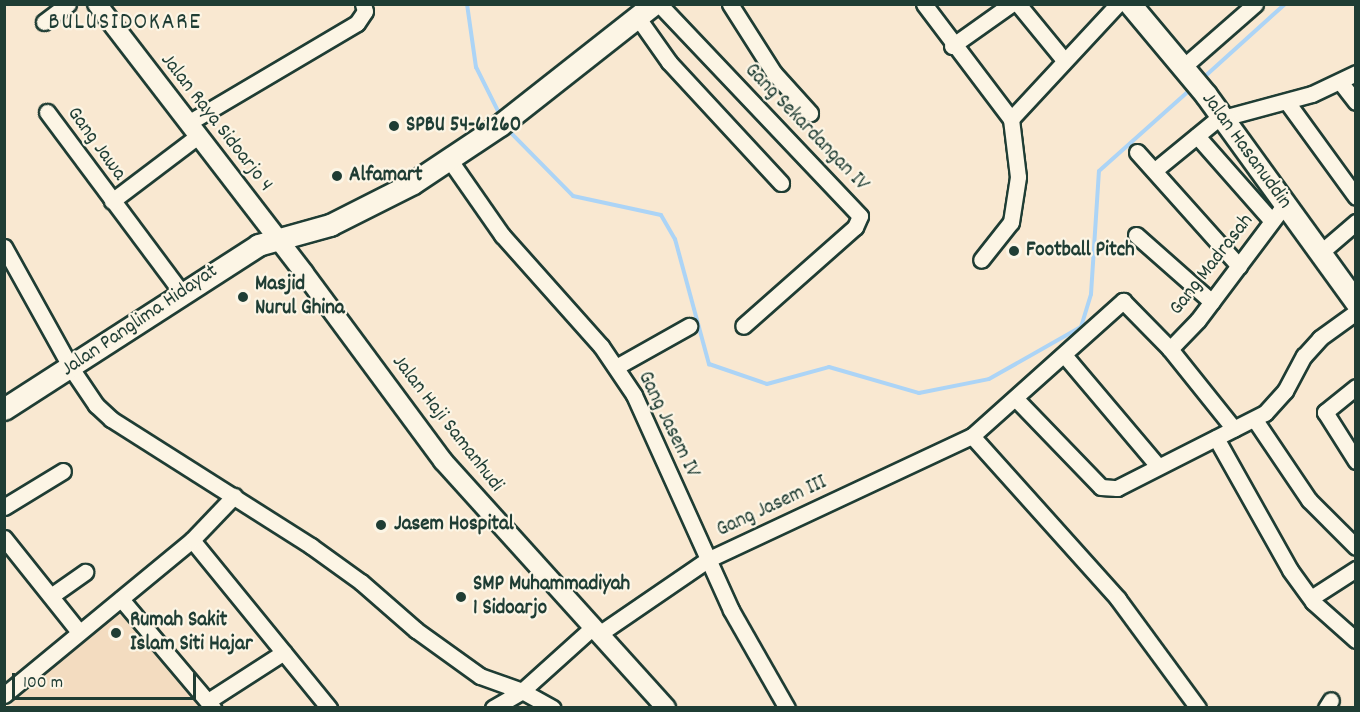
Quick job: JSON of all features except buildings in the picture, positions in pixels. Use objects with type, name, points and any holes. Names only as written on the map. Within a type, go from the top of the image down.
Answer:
[{"type":"main road","name":"Jalan Hasanuddin","points":[[1130,4],[1222,117],[1279,213],[1320,253],[1356,302]]},
{"type":"main road","name":"Jalan Panglima Hidayat","points":[[4,409],[258,244],[330,225],[413,183],[500,125],[646,11]]},
{"type":"street","points":[[44,22],[68,4]]},
{"type":"street","name":"Jalan Raya Sidoarjo 4","points":[[97,4],[278,239]]},
{"type":"street","name":"Gang Sekardangan IV","points":[[659,4],[860,216],[855,227],[743,326]]},
{"type":"street","points":[[730,4],[774,73],[810,113]]},
{"type":"street","points":[[952,46],[1011,4]]},
{"type":"street","points":[[1018,4],[1064,60]]},
{"type":"street","points":[[1011,119],[1118,4]]},
{"type":"street","points":[[1185,71],[1256,4]]},
{"type":"street","points":[[925,5],[952,46],[1011,119],[1018,177],[1011,222],[981,260]]},
{"type":"street","name":"Gang Jawa","points":[[112,201],[193,129],[357,23],[364,8]]},
{"type":"street","points":[[646,11],[669,62],[780,183]]},
{"type":"street","points":[[1155,170],[1222,117],[1287,102],[1341,83],[1356,73]]},
{"type":"street","points":[[1341,83],[1356,102]]},
{"type":"street","points":[[1287,102],[1356,197]]},
{"type":"street","name":"Gang Jawa","points":[[47,112],[181,292]]},
{"type":"street","points":[[1197,136],[1279,213]]},
{"type":"street","points":[[1137,152],[1239,266]]},
{"type":"street","name":"Gang Jasem IV","points":[[449,159],[502,235],[547,282],[616,367],[634,394],[707,560],[787,708]]},
{"type":"street","name":"Gang Madrasah","points":[[1170,349],[1212,302],[1279,213]]},
{"type":"street","points":[[1320,253],[1356,222]]},
{"type":"street","points":[[1136,235],[1212,302]]},
{"type":"street","name":"Jalan Haji Samanhudi","points":[[278,239],[443,461],[662,706]]},
{"type":"street","points":[[4,247],[70,368],[96,405],[111,419],[234,496],[361,582],[416,630],[480,676],[522,691],[553,708]]},
{"type":"street","name":"Gang Jasem III","points":[[493,708],[522,691],[596,630],[707,560],[972,436],[1065,356],[1123,301],[1170,349]]},
{"type":"street","points":[[1016,399],[1101,487],[1117,488],[1255,420],[1285,391],[1304,356],[1320,338],[1356,312]]},
{"type":"street","points":[[616,367],[690,326]]},
{"type":"street","points":[[1170,349],[1234,429]]},
{"type":"street","points":[[1065,356],[1158,466]]},
{"type":"street","points":[[1356,387],[1324,412],[1356,461]]},
{"type":"street","points":[[1255,420],[1309,500],[1356,547]]},
{"type":"street","points":[[972,436],[1118,599],[1198,708]]},
{"type":"street","points":[[1216,438],[1290,570],[1311,598],[1356,640]]},
{"type":"street","points":[[4,507],[63,471]]},
{"type":"street","points":[[4,695],[192,540],[234,496]]},
{"type":"street","points":[[4,538],[78,632]]},
{"type":"street","points":[[192,540],[328,708]]},
{"type":"street","points":[[1311,598],[1356,569]]},
{"type":"street","points":[[51,596],[85,572]]},
{"type":"street","points":[[121,598],[210,704],[284,652]]},
{"type":"shaded area","name":"Rumah Sakit Islam Siti Hajar","points":[[122,604],[206,707],[15,708],[8,700]]},
{"type":"waterway","points":[[467,4],[476,67],[501,117]]},
{"type":"waterway","points":[[1202,79],[1285,4]]},
{"type":"waterway","points":[[507,129],[573,196],[661,215],[675,239],[709,364],[767,384],[829,367],[919,393],[989,379],[1081,327],[1091,294],[1099,171],[1192,88]]},
{"type":"place","name":"SPBU 54-61260","points":[[394,126]]},
{"type":"place","name":"Alfamart","points":[[337,176]]},
{"type":"place","name":"Football Pitch","points":[[1014,251]]},
{"type":"place","name":"Masjid Nurul Ghina","points":[[243,297]]},
{"type":"place","name":"Jasem Hospital","points":[[381,525]]},
{"type":"place","name":"SMP Muhammadiyah 1 Sidoarjo","points":[[461,597]]},
{"type":"place","name":"Rumah Sakit Islam Siti Hajar","points":[[116,633]]},
{"type":"district","name":"BULUSIDOKARE","points":[[125,24]]}]
